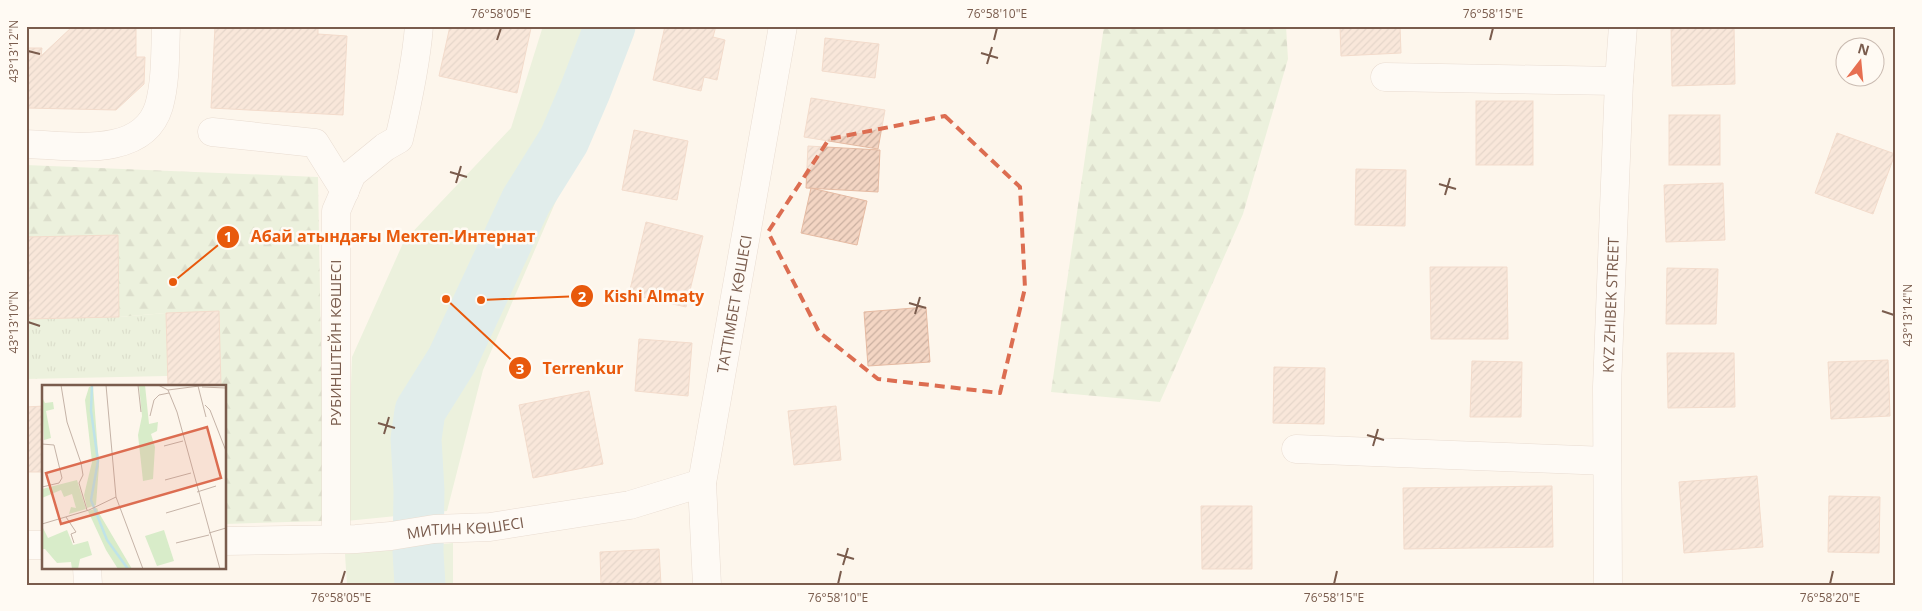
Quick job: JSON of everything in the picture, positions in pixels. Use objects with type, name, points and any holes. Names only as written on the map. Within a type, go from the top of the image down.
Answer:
[{"type":"street","points":[[26,144],[110,146],[134,138],[149,126],[158,107],[162,86],[166,26]]},
{"type":"street","name":"РУБИНШТЕЙН КӨШЕСІ","points":[[336,539],[336,211],[352,174],[385,147],[398,139],[408,98],[419,26]]},
{"type":"street","name":"ТАТТІМБЕТ КӨШЕСІ","points":[[707,585],[702,483],[783,26]]},
{"type":"street","name":"KYZ ZHIBEK STREET","points":[[1608,585],[1607,387],[1619,81],[1623,26]]},
{"type":"street","points":[[1385,77],[1619,81]]},
{"type":"street","points":[[212,132],[315,144],[345,190]]},
{"type":"street","points":[[1296,449],[1607,461]]},
{"type":"street","name":"МИТИН КӨШЕСІ","points":[[226,541],[336,539],[391,536],[434,529],[490,527],[630,505],[702,483]]},
{"type":"street","points":[[26,545],[42,545]]},
{"type":"street","points":[[87,568],[88,585]]},
{"type":"highlighted area","points":[[945,116],[1020,187],[1025,288],[1000,393],[878,379],[819,332],[768,232],[829,139]]},
{"type":"green space","points":[[543,26],[625,26],[606,85],[483,370],[447,511],[346,521],[352,357],[404,241],[511,128]]},
{"type":"green space","points":[[1104,26],[1286,26],[1288,59],[1243,214],[1160,402],[1051,392]]},
{"type":"green space","points":[[26,165],[318,177],[324,521],[226,524],[226,385],[221,385],[219,311],[119,317],[118,236],[26,237]]},
{"type":"green space","points":[[166,313],[168,376],[26,379],[26,319],[119,317]]},
{"type":"green space","points":[[453,543],[453,585],[347,585],[345,554]]},
{"type":"building","points":[[73,26],[136,26],[136,57],[145,57],[144,84],[116,110],[26,108],[26,48],[42,48],[41,56]]},
{"type":"building","points":[[215,26],[318,26],[318,34],[347,36],[343,115],[211,108]]},
{"type":"building","points":[[450,26],[522,26],[531,28],[517,93],[439,76]]},
{"type":"building","points":[[665,26],[716,26],[713,37],[725,40],[717,80],[704,77],[701,91],[653,80]]},
{"type":"building","points":[[1340,26],[1400,26],[1401,53],[1341,56]]},
{"type":"building","points":[[1671,26],[1734,26],[1735,84],[1672,86]]},
{"type":"building","points":[[825,38],[879,44],[875,78],[822,71]]},
{"type":"building","points":[[811,98],[885,110],[878,149],[804,137]]},
{"type":"building","points":[[1476,101],[1533,101],[1533,165],[1476,165]]},
{"type":"building","points":[[1669,115],[1720,115],[1720,165],[1669,165]]},
{"type":"building","points":[[634,130],[688,141],[677,200],[622,190]]},
{"type":"building","points":[[1837,133],[1895,154],[1873,214],[1815,193]]},
{"type":"building","points":[[808,146],[880,150],[878,192],[806,188]]},
{"type":"building","points":[[1356,169],[1406,170],[1405,226],[1355,225]]},
{"type":"building","points":[[1723,183],[1725,240],[1666,242],[1664,185]]},
{"type":"building","points":[[811,188],[867,201],[857,245],[801,233]]},
{"type":"building","points":[[646,222],[703,236],[686,307],[629,294]]},
{"type":"building","points":[[118,235],[119,317],[26,319],[26,237]]},
{"type":"building","points":[[1430,267],[1507,267],[1508,339],[1431,339]]},
{"type":"building","points":[[1667,268],[1718,269],[1716,324],[1666,324]]},
{"type":"building","points":[[926,307],[930,362],[868,366],[864,312]]},
{"type":"building","points":[[219,311],[221,385],[168,385],[166,313]]},
{"type":"building","points":[[639,339],[692,343],[688,396],[635,391]]},
{"type":"building","points":[[1667,353],[1734,353],[1735,407],[1668,408]]},
{"type":"building","points":[[1888,360],[1890,416],[1831,419],[1828,362]]},
{"type":"building","points":[[1472,361],[1522,362],[1521,417],[1470,417]]},
{"type":"building","points":[[1274,367],[1325,368],[1324,424],[1273,423]]},
{"type":"building","points":[[589,391],[603,464],[533,478],[519,405]]},
{"type":"building","points":[[42,406],[42,472],[26,472],[26,407]]},
{"type":"building","points":[[836,406],[841,460],[794,465],[788,411]]},
{"type":"building","points":[[1757,476],[1763,547],[1684,553],[1679,482]]},
{"type":"building","points":[[1552,486],[1553,547],[1404,549],[1403,488]]},
{"type":"building","points":[[1829,496],[1880,497],[1879,553],[1828,552]]},
{"type":"building","points":[[1201,506],[1252,506],[1252,569],[1202,569]]},
{"type":"building","points":[[659,549],[661,585],[601,585],[600,552]]},
{"type":"waterway","points":[[420,585],[418,552],[419,490],[416,439],[420,411],[452,360],[526,201],[564,140],[610,26]]},
{"type":"place","name":"Абай атындағы Мектеп-Интернат","points":[[173,282]]},
{"type":"place","name":"Terrenkur","points":[[446,299]]},
{"type":"place","name":"Kіshі Almaty","points":[[481,300]]}]
